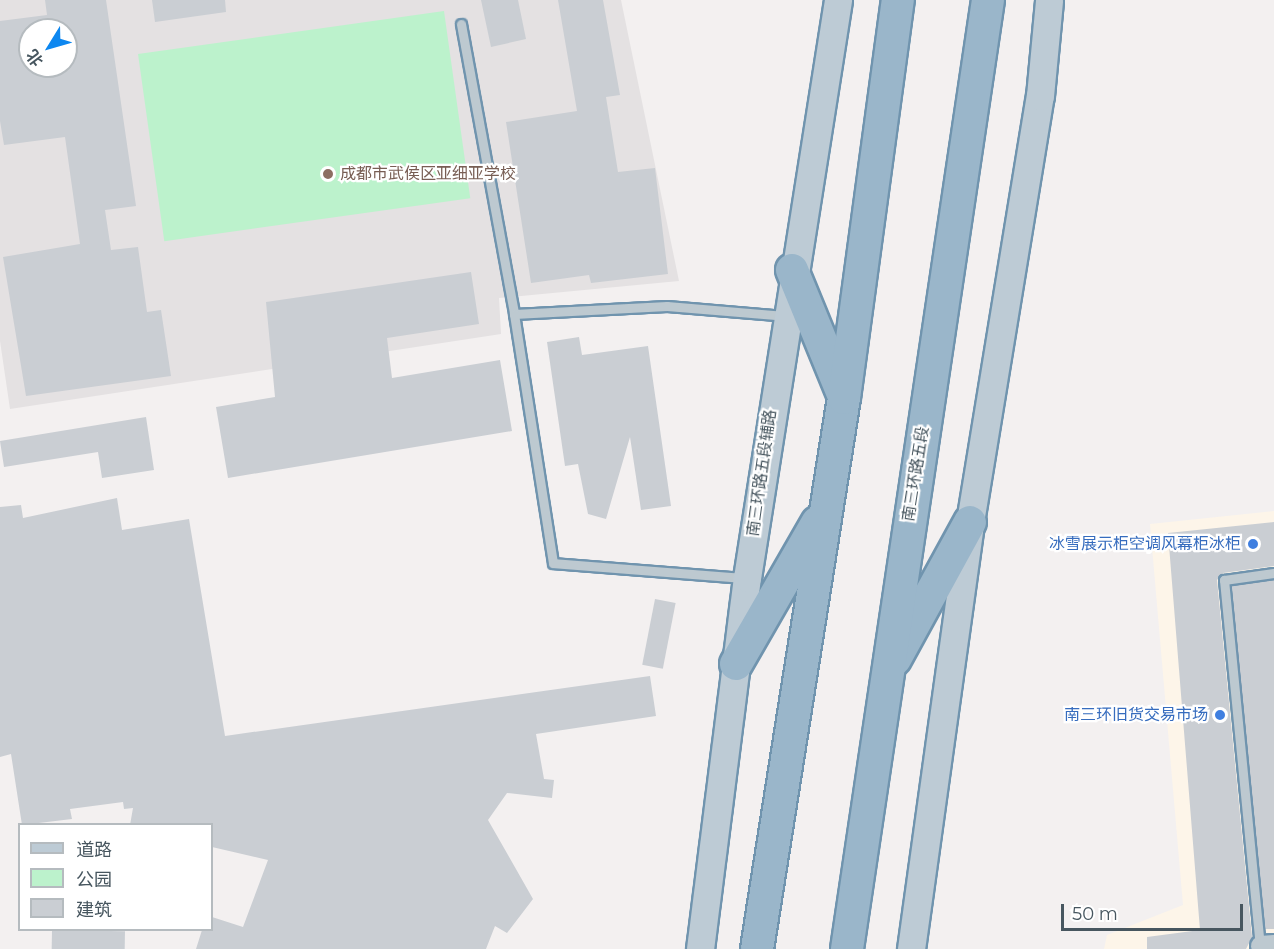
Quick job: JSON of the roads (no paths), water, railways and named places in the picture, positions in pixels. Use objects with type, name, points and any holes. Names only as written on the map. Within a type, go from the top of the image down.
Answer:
[{"type":"highway","points":[[757,949],[844,398],[898,0]]},
{"type":"highway","name":"南三环路五段","points":[[847,949],[885,678],[988,0]]},
{"type":"highway","points":[[792,270],[844,398]]},
{"type":"highway","points":[[736,664],[826,507]]},
{"type":"highway","points":[[885,678],[970,522]]},
{"type":"main road","name":"南三环路五段辅路","points":[[700,949],[747,578],[785,316],[838,0]]},
{"type":"main road","points":[[911,949],[970,522],[1040,96],[1048,0]]},
{"type":"lane","points":[[461,24],[514,314],[553,563],[747,578]]},
{"type":"lane","points":[[514,314],[667,306],[785,316]]},
{"type":"lane","points":[[1265,947],[1224,580],[1274,573]]},
{"type":"place","name":"成都市武侯区亚细亚学校","points":[[328,174]]},
{"type":"place","name":"冰雪展示柜空调风幕柜冰柜","points":[[1253,544]]},
{"type":"place","name":"南三环旧货交易市场","points":[[1220,715]]}]
